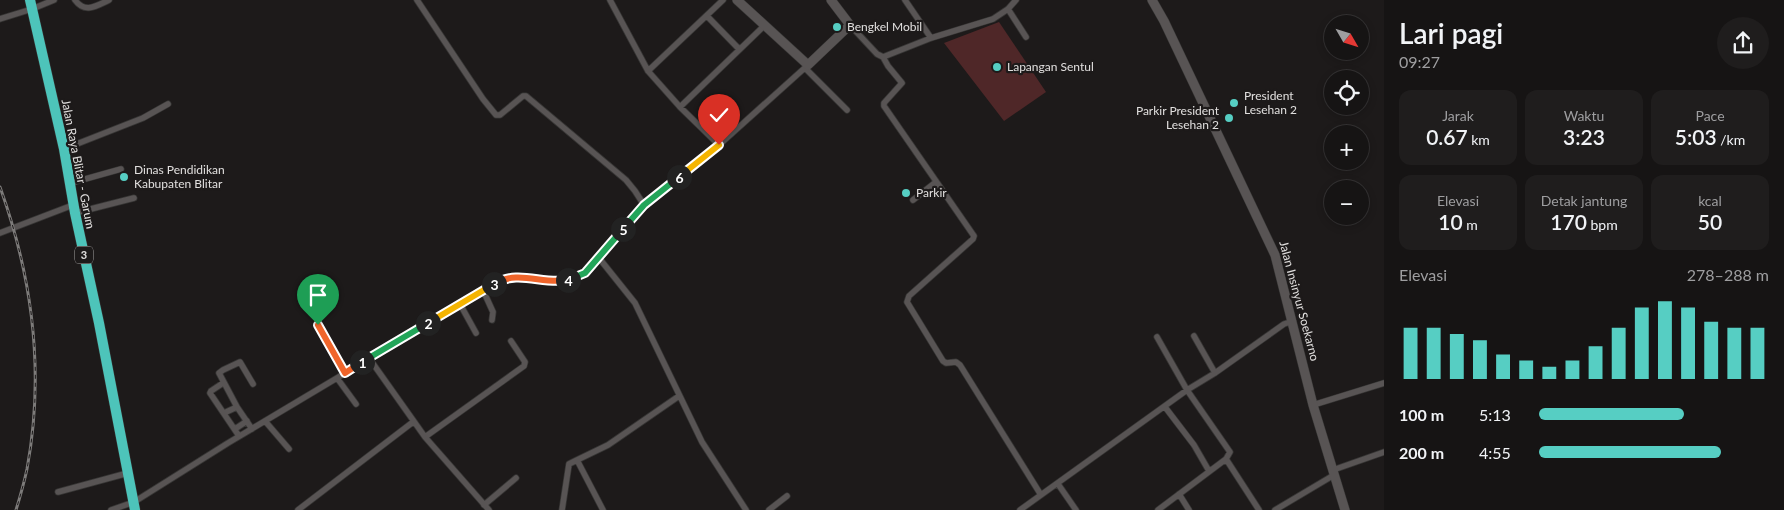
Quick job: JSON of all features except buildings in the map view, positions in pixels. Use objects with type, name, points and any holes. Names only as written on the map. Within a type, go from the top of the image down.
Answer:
[{"type":"highway","name":"Jalan Raya Blitar - Garum","points":[[31,5],[71,183],[74,209],[99,323],[134,506]]},
{"type":"main road","points":[[737,0],[807,66],[850,25],[831,0]]},
{"type":"main road","name":"Jalan Insinyur Soekarno","points":[[1152,0],[1164,21],[1270,242],[1293,320],[1313,405],[1344,510]]},
{"type":"street","points":[[0,19],[31,5],[54,0]]},
{"type":"street","points":[[74,0],[80,6],[90,9],[109,0]]},
{"type":"street","points":[[417,0],[496,115],[500,115],[526,96],[626,180],[644,205]]},
{"type":"street","points":[[610,0],[648,71],[680,107],[719,145]]},
{"type":"street","points":[[648,71],[723,0]]},
{"type":"street","points":[[905,0],[931,38]]},
{"type":"street","points":[[883,57],[931,38],[993,19],[1008,10],[1016,0]]},
{"type":"street","points":[[1008,10],[1026,37]]},
{"type":"street","points":[[707,16],[739,49]]},
{"type":"street","points":[[680,107],[765,25]]},
{"type":"street","points":[[850,25],[876,54],[883,57],[902,83],[884,103],[884,106],[974,234],[974,238],[909,296],[907,302],[943,361],[946,363],[953,361],[960,365],[1041,495]]},
{"type":"street","points":[[111,510],[134,506],[239,436],[483,290],[508,277],[553,281],[575,278],[585,273],[644,205],[719,145],[807,66],[847,110]]},
{"type":"street","points":[[64,149],[144,118],[168,104]]},
{"type":"street","points":[[71,183],[121,169]]},
{"type":"street","points":[[914,200],[936,182]]},
{"type":"street","points":[[0,233],[74,209],[134,198]]},
{"type":"street","points":[[599,258],[635,303],[679,396],[712,458],[746,510]]},
{"type":"street","points":[[483,290],[493,312],[492,320]]},
{"type":"street","points":[[460,304],[476,333]]},
{"type":"street","points":[[1020,510],[1187,390],[1215,373],[1284,324],[1293,320]]},
{"type":"street","points":[[318,325],[345,373]]},
{"type":"street","points":[[1194,336],[1215,373]]},
{"type":"street","points":[[1157,337],[1187,390],[1229,451],[1226,459],[1158,510]]},
{"type":"street","points":[[425,437],[524,366],[525,362],[511,341]]},
{"type":"street","points":[[369,358],[425,437],[487,507],[516,478]]},
{"type":"street","points":[[252,429],[223,383],[220,372],[240,362],[253,384]]},
{"type":"street","points":[[337,378],[356,404]]},
{"type":"street","points":[[223,383],[210,392],[239,436]]},
{"type":"street","points":[[1313,405],[1384,383]]},
{"type":"street","points":[[562,510],[569,464],[608,445],[679,396]]},
{"type":"street","points":[[224,413],[237,406]]},
{"type":"street","points":[[1165,407],[1194,445],[1209,471]]},
{"type":"street","points":[[235,429],[247,421]]},
{"type":"street","points":[[265,421],[289,449]]},
{"type":"street","points":[[298,510],[414,422]]},
{"type":"street","points":[[1276,510],[1333,473],[1384,452]]},
{"type":"street","points":[[1226,459],[1259,510]]},
{"type":"street","points":[[577,460],[603,510]]},
{"type":"street","points":[[58,492],[128,473]]},
{"type":"street","points":[[1058,484],[1076,510]]},
{"type":"street","points":[[1179,494],[1189,510]]},
{"type":"street","points":[[769,510],[787,496]]},
{"type":"shaded area","name":"Lapangan Sentul","points":[[999,22],[1046,92],[1004,121],[944,43]]},
{"type":"railway","points":[[0,187],[21,256],[33,326],[35,361],[32,433],[27,469],[16,510]]},
{"type":"place","name":"Bengkel Mobil","points":[[837,27]]},
{"type":"place","name":"Lapangan Sentul","points":[[997,67]]},
{"type":"place","name":"President Lesehan 2","points":[[1234,103]]},
{"type":"place","name":"Parkir President Lesehan 2","points":[[1229,118]]},
{"type":"place","name":"Dinas Pendidikan Kabupaten Blitar","points":[[124,177]]},
{"type":"place","name":"Parkir","points":[[906,193]]},
{"type":"route","points":[[318,325],[345,373],[503,279],[513,277],[562,281],[575,278],[585,273],[592,266],[644,205],[719,145]]}]
